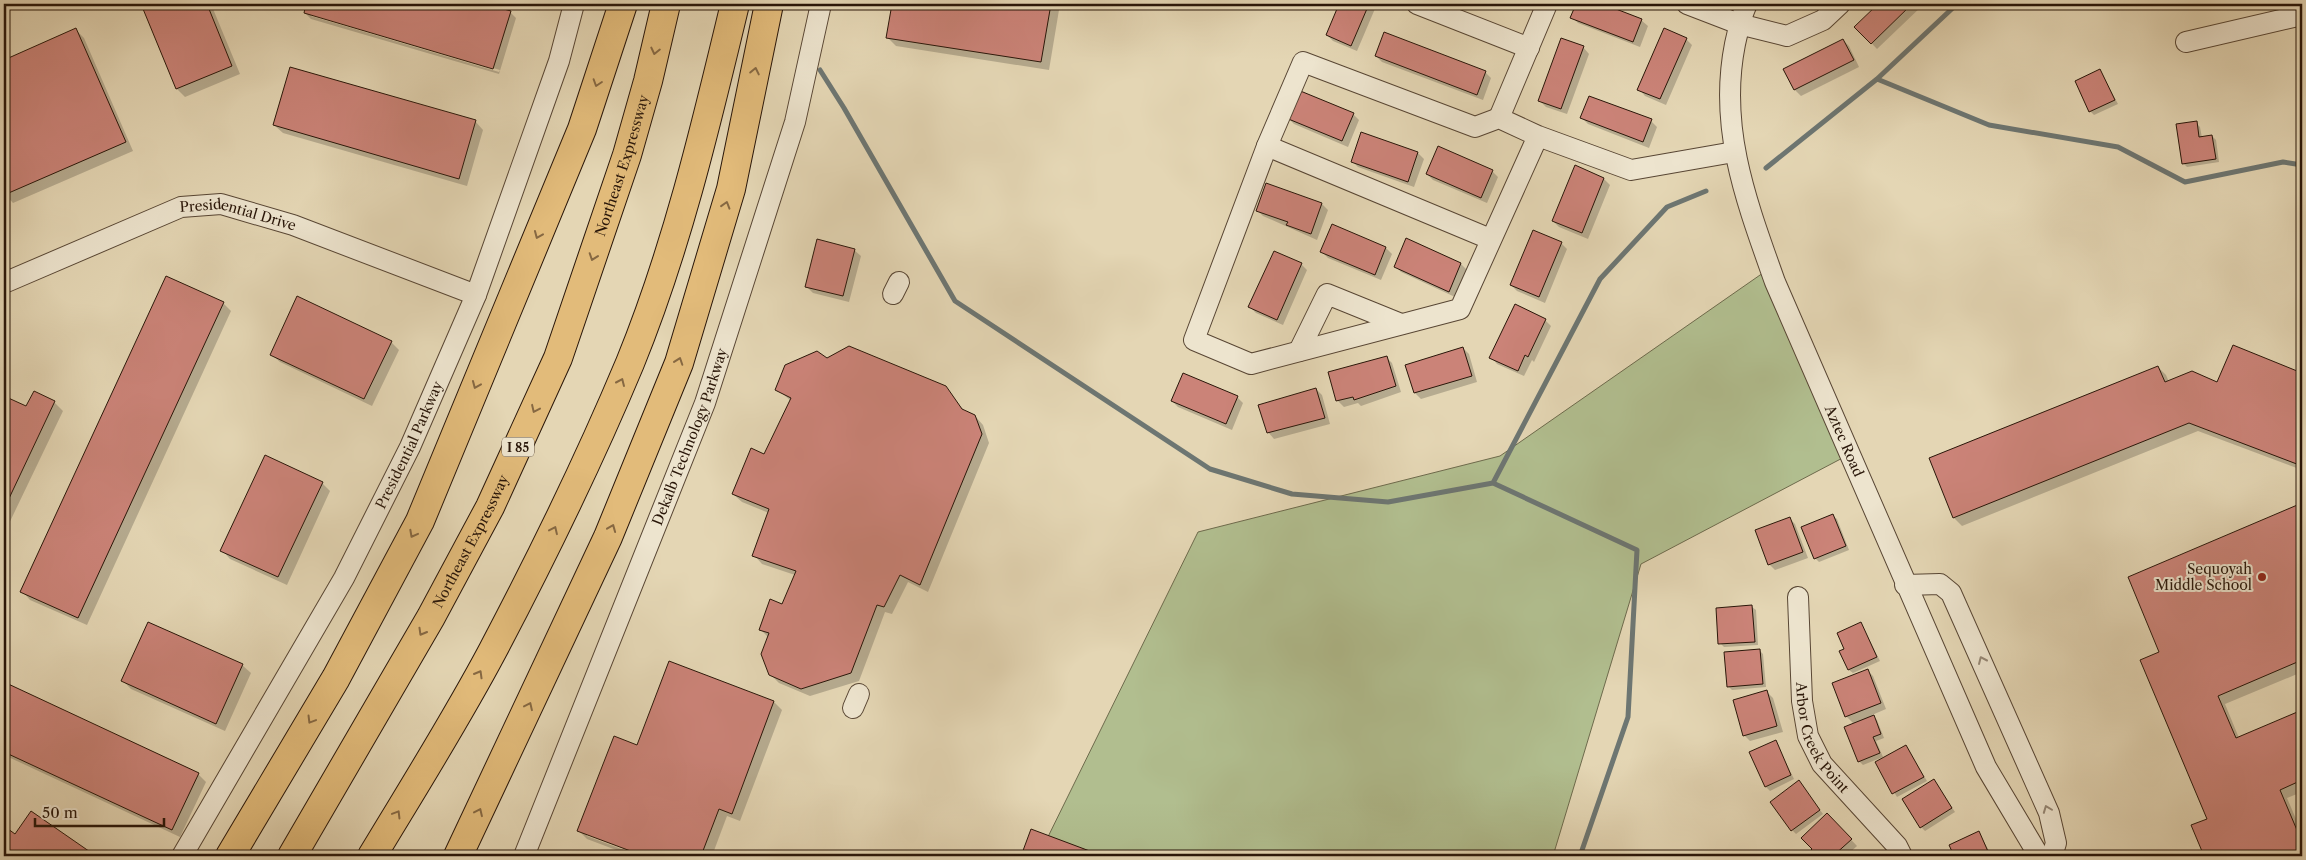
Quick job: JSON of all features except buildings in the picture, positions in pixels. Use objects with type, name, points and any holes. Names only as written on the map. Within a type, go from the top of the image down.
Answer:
[{"type":"highway","points":[[230,856],[336,678],[420,521],[582,129],[623,4]]},
{"type":"highway","name":"Northeast Expressway","points":[[292,856],[431,617],[490,507],[558,358],[627,155],[648,81],[666,4]]},
{"type":"highway","points":[[372,856],[492,652],[551,536],[630,361],[664,266],[692,178],[735,4]]},
{"type":"highway","points":[[458,856],[608,537],[679,363],[731,189],[770,4]]},
{"type":"street","name":"Presidential Parkway","points":[[182,856],[229,760],[353,560],[410,447],[476,295],[558,61],[574,4]]},
{"type":"street","name":"Dekalb Technology Parkway","points":[[524,856],[705,403],[795,122],[821,4]]},
{"type":"street","points":[[1417,4],[1529,48]]},
{"type":"street","points":[[1499,118],[1548,4]]},
{"type":"street","points":[[1687,4],[1708,7],[1739,24],[1787,36],[1823,20],[1840,4]]},
{"type":"street","name":"Aztec Road","points":[[1747,4],[1739,24],[1730,72],[1734,152],[1748,208],[1775,282],[1905,585],[1986,767],[2040,856]]},
{"type":"street","points":[[2186,42],[2302,15]]},
{"type":"street","points":[[1538,136],[1460,309],[1251,364],[1194,340],[1267,146],[1303,62],[1475,127],[1499,118],[1538,136],[1631,170],[1734,152]]},
{"type":"street","points":[[1267,146],[1490,239]]},
{"type":"street","name":"Presidential Drive","points":[[4,283],[181,207],[221,204],[293,225],[476,295]]},
{"type":"street","points":[[1299,352],[1327,294],[1401,324]]},
{"type":"street","points":[[1905,585],[1940,584],[1951,593],[2049,813],[2056,843],[2052,856]]},
{"type":"street","name":"Arbor Creek Point","points":[[1798,597],[1801,691],[1808,736],[1822,764],[1897,846],[1902,856]]},
{"type":"green space","points":[[1773,266],[1852,453],[1641,564],[1553,856],[1058,856],[1041,851],[1198,532],[1500,456]]},
{"type":"waterway","points":[[1766,168],[1877,79],[1957,4]]},
{"type":"waterway","points":[[820,70],[844,108],[955,301],[1210,469],[1292,494],[1388,502],[1493,483],[1637,550],[1628,717],[1580,856]]},
{"type":"waterway","points":[[1877,79],[1989,125],[2118,147],[2185,182],[2283,162],[2302,165]]},
{"type":"waterway","points":[[1493,483],[1600,279],[1667,207],[1706,191]]},
{"type":"place","name":"Sequoyah Middle School","points":[[2262,577]]}]
